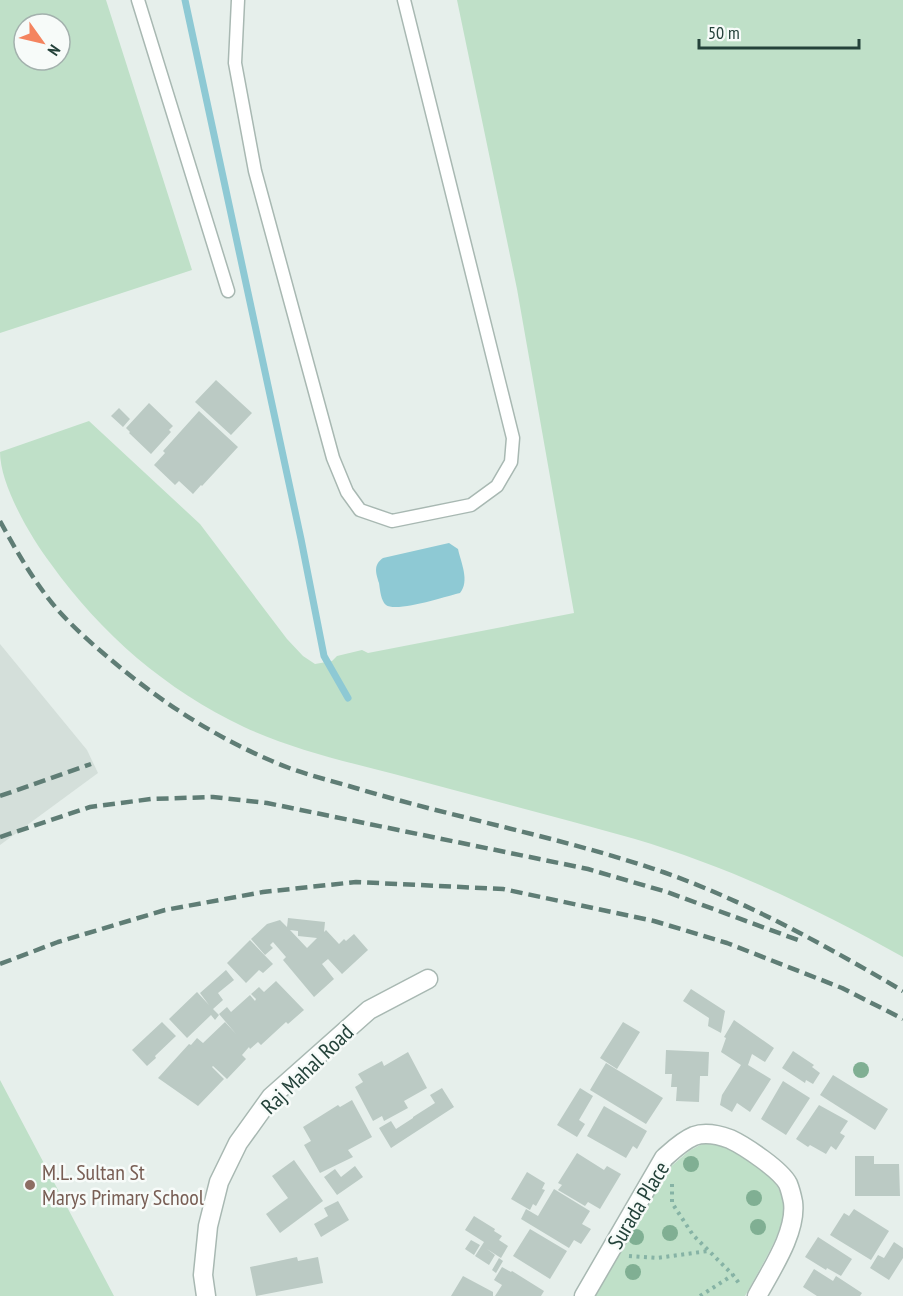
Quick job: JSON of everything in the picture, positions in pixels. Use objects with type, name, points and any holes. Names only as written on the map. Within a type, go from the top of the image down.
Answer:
[{"type":"street","name":"Raj Mahal Road","points":[[206,1296],[203,1275],[208,1226],[219,1182],[244,1134],[271,1096],[369,1010],[428,979]]},
{"type":"street","name":"Surada Place","points":[[584,1296],[664,1158],[678,1145],[694,1136],[710,1134],[730,1140],[776,1171],[788,1184],[793,1203],[793,1223],[778,1258],[750,1293]]},
{"type":"lane","points":[[138,0],[228,291]]},
{"type":"lane","points":[[238,0],[235,63],[255,171],[333,458],[347,492],[360,510],[392,521],[471,505],[497,486],[511,462],[513,438],[404,0]]},
{"type":"path","points":[[672,1151],[672,1203],[693,1235],[750,1293]]},
{"type":"path","points":[[609,1254],[657,1258],[708,1251]]},
{"type":"path","points":[[700,1296],[733,1275]]},
{"type":"shaded area","points":[[0,644],[87,750],[98,773],[0,845]]},
{"type":"green space","points":[[0,0],[106,0],[192,270],[0,333]]},
{"type":"green space","points":[[457,0],[903,0],[903,957],[806,906],[705,862],[575,822],[318,754],[244,727],[188,696],[162,678],[113,637],[70,590],[18,511],[5,480],[0,452],[89,421],[200,524],[287,639],[303,656],[315,664],[332,661],[337,656],[362,650],[368,653],[574,613],[517,289]]},
{"type":"green space","name":"M.L. Sultan St Marys Primary School","points":[[0,1080],[114,1296],[0,1296]]},
{"type":"green space","points":[[717,1143],[748,1160],[768,1175],[780,1191],[784,1208],[781,1225],[772,1246],[745,1296],[592,1296],[668,1169],[689,1151],[702,1144]]},
{"type":"water","points":[[449,543],[458,549],[464,572],[464,583],[460,593],[410,606],[392,607],[384,603],[376,573],[377,566],[383,558]]},
{"type":"building","points":[[216,380],[252,413],[231,435],[195,402]]},
{"type":"building","points":[[149,403],[173,426],[169,430],[171,432],[151,454],[126,428]]},
{"type":"building","points":[[119,408],[130,419],[123,427],[111,416]]},
{"type":"building","points":[[199,411],[238,447],[193,494],[179,481],[175,485],[154,465],[165,453],[163,451]]},
{"type":"building","points":[[288,918],[325,922],[324,932],[326,930],[339,944],[354,934],[368,950],[342,974],[328,959],[322,964],[334,979],[314,997],[283,960],[286,957],[273,942],[270,945],[273,948],[265,955],[251,939],[267,924],[280,920],[287,927]],"holes":[[[290,930],[298,931],[298,936],[317,938],[307,948]]]},
{"type":"building","points":[[250,940],[273,964],[263,973],[259,970],[246,983],[227,963]]},
{"type":"building","points":[[226,970],[234,980],[218,993],[223,1000],[213,1009],[219,1015],[215,1020],[211,1015],[187,1038],[169,1019],[197,992],[209,1005],[200,993]]},
{"type":"building","points":[[276,981],[304,1010],[288,1024],[286,1022],[261,1045],[258,1042],[250,1049],[249,1047],[242,1055],[246,1059],[227,1079],[213,1066],[224,1079],[198,1106],[158,1078],[189,1044],[191,1045],[197,1038],[203,1043],[225,1022],[236,1034],[219,1014],[227,1007],[231,1012],[250,995],[255,1001],[256,999],[251,994],[259,987],[264,992]]},
{"type":"building","points":[[691,989],[725,1011],[721,1033],[708,1026],[709,1018],[683,1001]]},
{"type":"building","points":[[734,1020],[774,1048],[765,1062],[752,1054],[748,1065],[771,1079],[750,1112],[737,1103],[732,1112],[720,1105],[722,1095],[741,1065],[721,1052],[726,1038],[724,1037]]},
{"type":"building","points":[[162,1022],[176,1036],[147,1066],[132,1050]]},
{"type":"building","points":[[623,1022],[640,1032],[617,1069],[600,1058]]},
{"type":"building","points":[[666,1050],[709,1052],[708,1076],[700,1076],[699,1102],[676,1101],[677,1087],[671,1087],[672,1074],[665,1074]]},
{"type":"building","points":[[793,1051],[814,1065],[812,1067],[820,1073],[813,1084],[806,1080],[805,1083],[782,1068]]},
{"type":"building","points":[[408,1052],[427,1088],[404,1101],[408,1108],[384,1121],[382,1116],[373,1121],[355,1087],[363,1082],[358,1074],[382,1061],[384,1066]]},
{"type":"building","points":[[606,1063],[663,1098],[646,1124],[590,1090]]},
{"type":"building","points":[[833,1075],[888,1109],[875,1130],[820,1095]]},
{"type":"building","points":[[783,1081],[810,1098],[786,1135],[761,1119]]},
{"type":"building","points":[[442,1088],[454,1107],[391,1148],[379,1128],[391,1121],[396,1129],[435,1103],[430,1095]]},
{"type":"building","points":[[580,1088],[593,1096],[579,1120],[585,1124],[577,1137],[557,1125]]},
{"type":"building","points":[[352,1100],[372,1137],[348,1150],[353,1157],[320,1173],[304,1145],[311,1141],[303,1127],[338,1105],[340,1107]]},
{"type":"building","points":[[819,1105],[848,1121],[840,1133],[845,1136],[836,1150],[831,1146],[826,1154],[796,1139]]},
{"type":"building","points":[[604,1106],[647,1131],[637,1149],[633,1146],[626,1158],[587,1136]]},
{"type":"building","points":[[577,1153],[604,1170],[607,1166],[621,1174],[600,1209],[588,1202],[585,1206],[558,1190],[562,1185],[558,1183]]},
{"type":"building","points":[[855,1156],[874,1156],[874,1164],[899,1164],[900,1196],[855,1196]]},
{"type":"building","points":[[294,1160],[323,1201],[280,1233],[266,1214],[288,1198],[272,1176]]},
{"type":"building","points":[[355,1166],[363,1177],[337,1195],[324,1177],[335,1169],[341,1177]]},
{"type":"building","points":[[527,1172],[545,1183],[542,1189],[545,1190],[536,1206],[533,1204],[530,1210],[511,1199]]},
{"type":"building","points":[[554,1189],[590,1211],[582,1224],[591,1229],[581,1244],[574,1240],[569,1248],[521,1219],[526,1209],[538,1216]]},
{"type":"building","points":[[338,1201],[349,1220],[321,1237],[314,1224],[328,1216],[324,1208]]},
{"type":"building","points":[[854,1209],[889,1231],[871,1260],[830,1235],[844,1213],[849,1216]]},
{"type":"building","points":[[474,1216],[495,1229],[494,1231],[502,1236],[499,1240],[508,1246],[501,1258],[487,1249],[495,1255],[489,1265],[475,1256],[484,1242],[465,1230]]},
{"type":"building","points":[[530,1229],[567,1251],[550,1279],[513,1256]]},
{"type":"building","points":[[818,1237],[852,1259],[841,1276],[805,1257]]},
{"type":"building","points":[[471,1240],[480,1245],[474,1255],[465,1249]]},
{"type":"building","points":[[894,1242],[903,1248],[903,1258],[889,1280],[870,1268],[878,1255],[884,1258]]},
{"type":"building","points":[[297,1257],[298,1261],[318,1257],[323,1283],[256,1296],[250,1267]]},
{"type":"building","points":[[499,1258],[503,1261],[496,1273],[492,1270]]},
{"type":"building","points":[[502,1267],[544,1291],[541,1296],[495,1296],[502,1285],[494,1280]]},
{"type":"building","points":[[814,1269],[833,1281],[836,1276],[862,1293],[860,1296],[817,1296],[803,1287]]},
{"type":"building","points":[[463,1276],[493,1292],[493,1296],[451,1296]]},
{"type":"waterway","points":[[185,0],[324,656],[348,698]]},
{"type":"railway","points":[[0,521],[41,588],[76,629],[149,690],[190,718],[233,743],[309,775],[588,849],[663,872],[756,911],[816,941],[903,991]]},
{"type":"railway","points":[[0,796],[91,764]]},
{"type":"railway","points":[[0,837],[90,807],[151,799],[213,797],[267,803],[588,869],[667,892],[798,940]]},
{"type":"railway","points":[[0,964],[58,942],[165,910],[263,892],[356,882],[503,889],[654,921],[727,943],[842,988],[903,1019]]},
{"type":"place","name":"M.L. Sultan St Marys Primary School","points":[[30,1185]]}]
